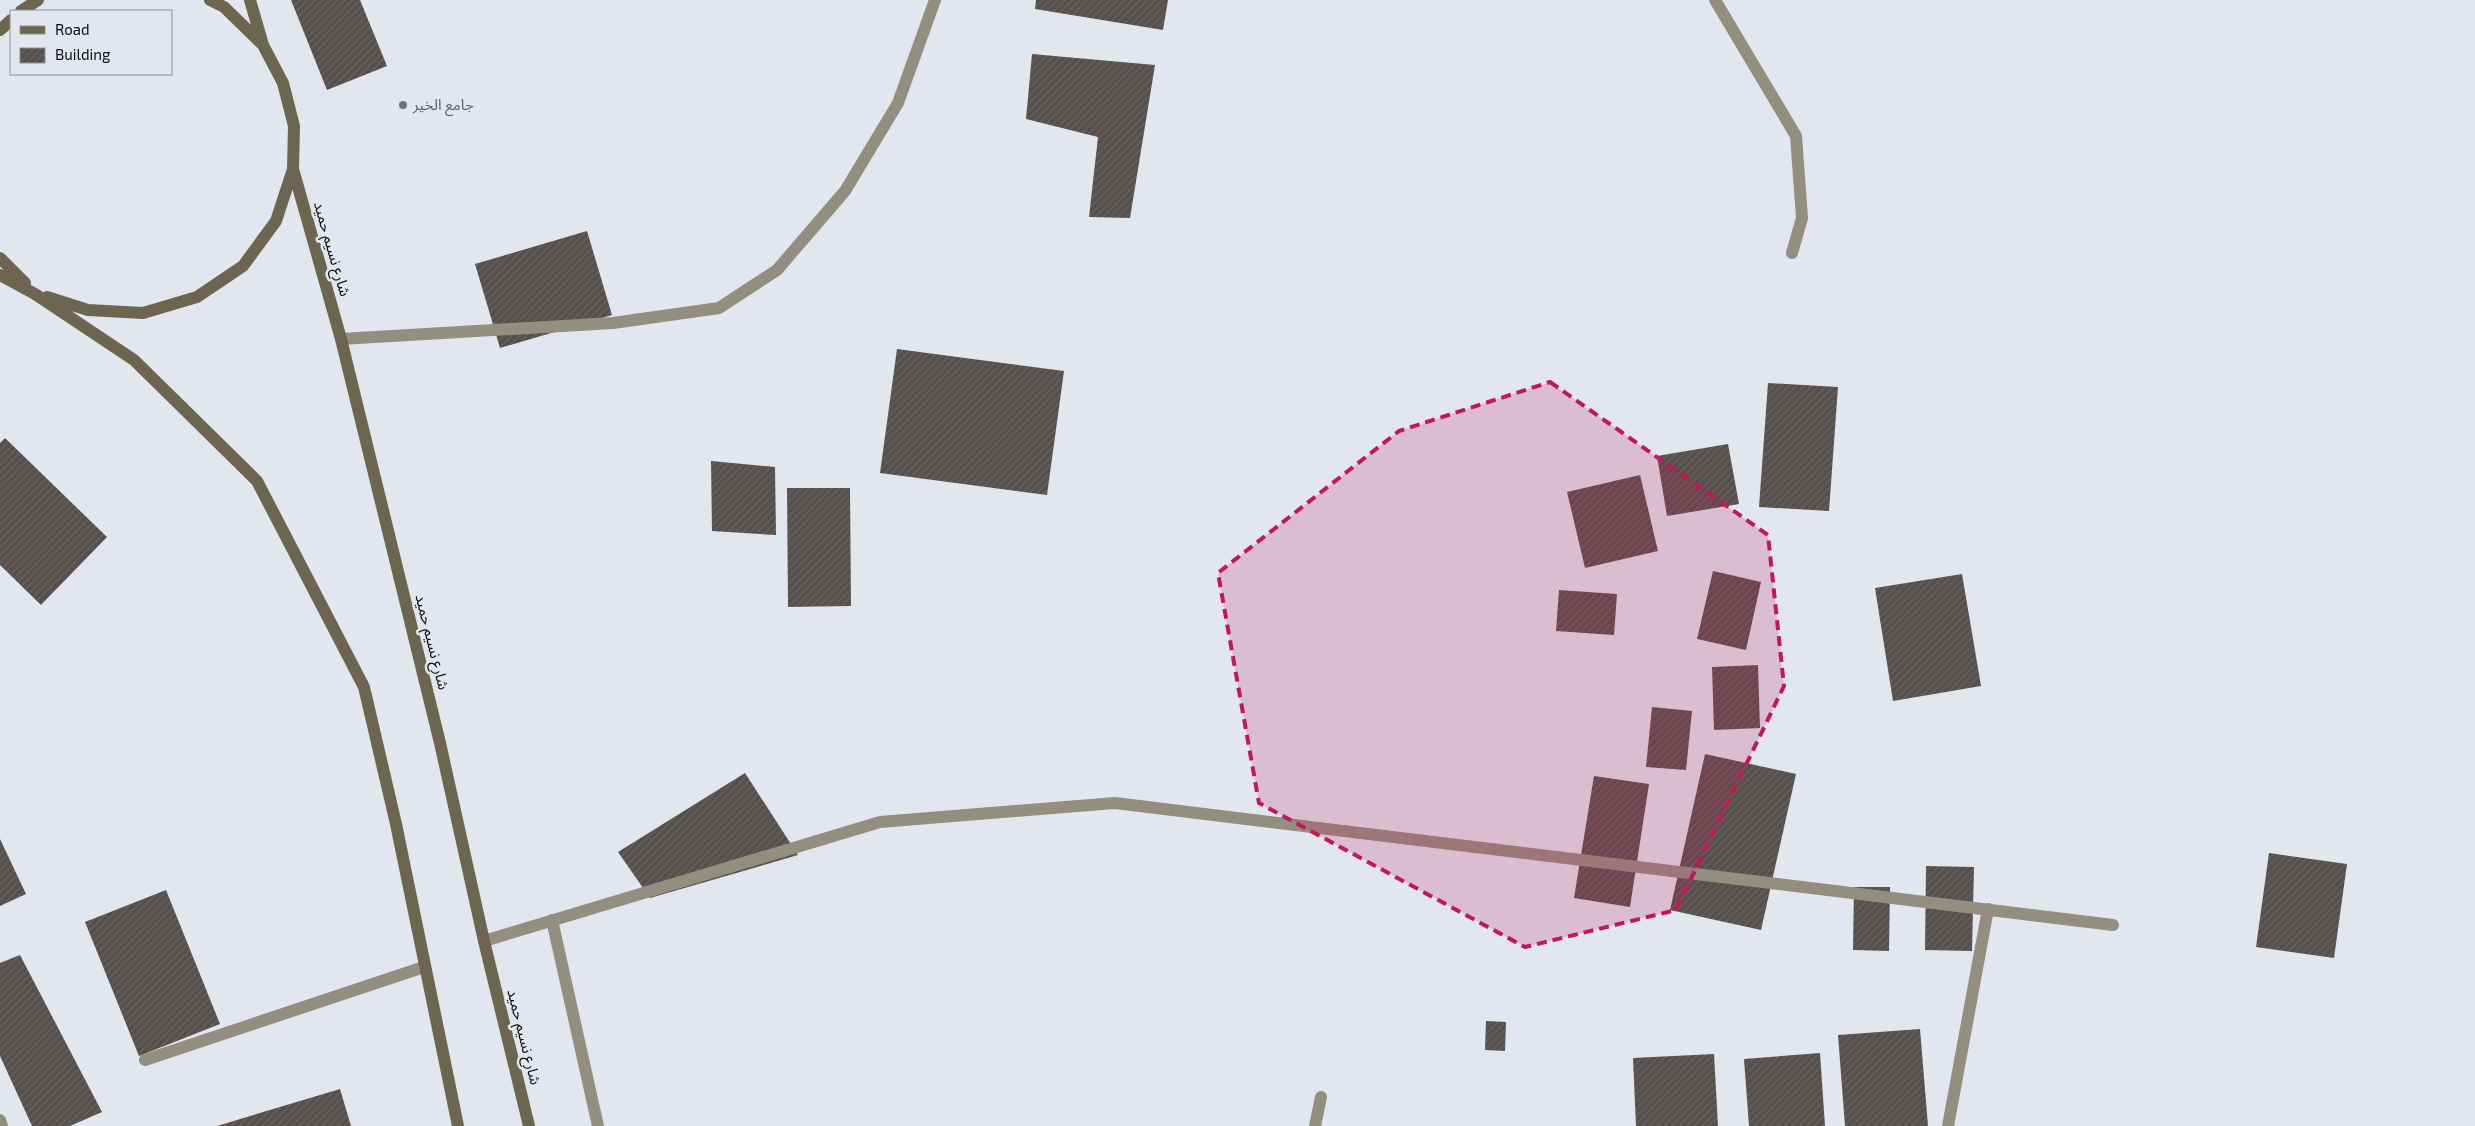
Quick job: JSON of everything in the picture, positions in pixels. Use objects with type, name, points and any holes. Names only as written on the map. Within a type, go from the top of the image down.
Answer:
[{"type":"main road","points":[[23,10],[38,0]]},
{"type":"main road","points":[[210,0],[224,7],[263,45]]},
{"type":"main road","points":[[0,258],[35,294],[88,310],[144,312],[197,297],[243,266],[276,222],[293,169],[294,126],[283,83],[263,45],[250,0]]},
{"type":"main road","points":[[0,30],[10,21]]},
{"type":"main road","name":"شارع نسيم حميد","points":[[293,169],[341,339],[440,743],[484,941],[529,1126]]},
{"type":"main road","points":[[0,275],[35,294],[134,360],[257,482],[364,687],[396,824],[458,1126]]},
{"type":"street","points":[[341,339],[613,323],[718,308],[777,270],[845,191],[898,103],[935,0]]},
{"type":"street","points":[[1715,0],[1796,136],[1802,218],[1792,253]]},
{"type":"street","points":[[484,941],[880,822],[1115,803],[2114,925]]},
{"type":"street","points":[[1948,1126],[1988,909]]},
{"type":"street","points":[[552,920],[598,1126]]},
{"type":"street","points":[[145,1060],[424,967]]},
{"type":"street","points":[[1315,1126],[1321,1097]]},
{"type":"street","points":[[0,1120],[2,1126]]},
{"type":"highlighted area","points":[[1550,382],[1768,535],[1784,686],[1676,910],[1525,947],[1259,803],[1218,573],[1399,431]]},
{"type":"building","points":[[291,0],[360,0],[387,66],[327,90]]},
{"type":"building","points":[[1036,0],[1168,0],[1163,30],[1035,9]]},
{"type":"building","points":[[1032,54],[1155,65],[1130,218],[1089,217],[1098,137],[1026,119]]},
{"type":"building","points":[[587,231],[612,315],[500,348],[475,264]]},
{"type":"building","points":[[897,349],[1064,371],[1047,495],[880,473]]},
{"type":"building","points":[[1768,383],[1838,387],[1829,511],[1759,507]]},
{"type":"building","points":[[5,438],[107,537],[41,605],[0,565],[0,443]]},
{"type":"building","points":[[1728,444],[1739,504],[1667,516],[1657,456]]},
{"type":"building","points":[[711,461],[775,467],[776,535],[712,531]]},
{"type":"building","points":[[1640,475],[1658,551],[1585,568],[1567,492]]},
{"type":"building","points":[[787,488],[850,488],[851,606],[788,607]]},
{"type":"building","points":[[1713,571],[1761,582],[1746,650],[1697,639]]},
{"type":"building","points":[[1962,574],[1981,686],[1893,701],[1875,588]]},
{"type":"building","points":[[1559,590],[1617,594],[1614,635],[1556,631]]},
{"type":"building","points":[[1758,665],[1760,728],[1714,730],[1712,667]]},
{"type":"building","points":[[1652,707],[1692,711],[1686,770],[1646,767]]},
{"type":"building","points":[[1705,754],[1796,774],[1761,930],[1670,910]]},
{"type":"building","points":[[745,773],[798,855],[650,898],[618,852]]},
{"type":"building","points":[[1594,776],[1649,784],[1630,907],[1574,898]]},
{"type":"building","points":[[0,839],[26,894],[0,906]]},
{"type":"building","points":[[2269,853],[2347,864],[2334,958],[2256,947]]},
{"type":"building","points":[[1926,866],[1974,867],[1972,951],[1925,950]]},
{"type":"building","points":[[1854,887],[1890,887],[1889,951],[1853,950]]},
{"type":"building","points":[[166,890],[220,1024],[139,1056],[85,922]]},
{"type":"building","points":[[20,955],[102,1112],[70,1126],[32,1126],[0,1056],[0,963]]},
{"type":"building","points":[[1486,1021],[1506,1022],[1505,1051],[1485,1050]]},
{"type":"building","points":[[1920,1029],[1928,1126],[1845,1126],[1838,1035]]},
{"type":"building","points":[[1820,1053],[1825,1126],[1749,1126],[1744,1059]]},
{"type":"building","points":[[1714,1054],[1718,1126],[1636,1126],[1633,1058]]},
{"type":"building","points":[[340,1089],[351,1126],[217,1126]]},
{"type":"place","name":"جامع الخير","points":[[403,105]]}]
